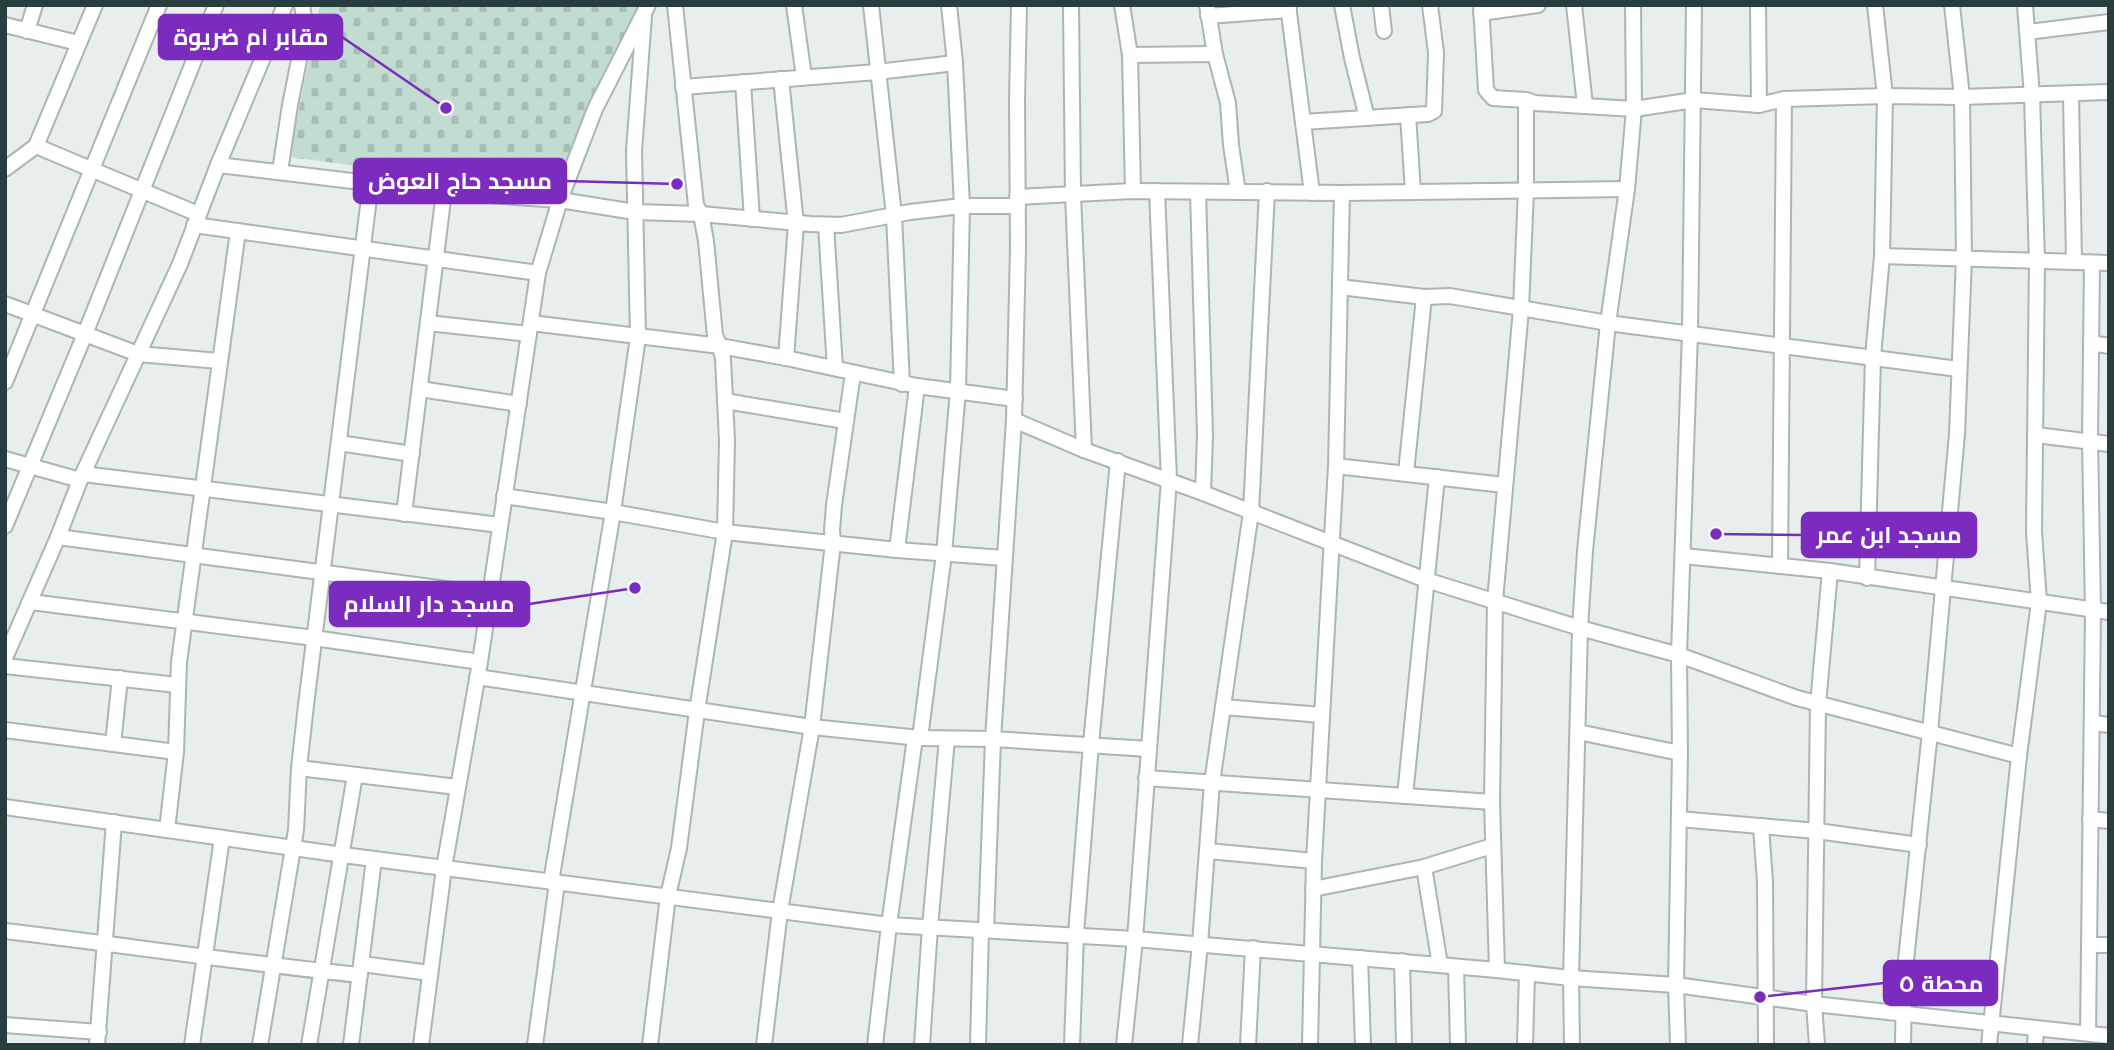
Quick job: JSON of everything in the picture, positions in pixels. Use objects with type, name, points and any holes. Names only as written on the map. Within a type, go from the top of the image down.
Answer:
[{"type":"street","points":[[27,31],[35,5]]},
{"type":"street","points":[[5,169],[36,146],[95,5]]},
{"type":"street","points":[[5,383],[159,5]]},
{"type":"street","points":[[5,526],[143,191],[216,5]]},
{"type":"street","points":[[5,658],[82,477],[180,264],[218,164],[285,5]]},
{"type":"street","points":[[280,171],[304,35],[302,5]]},
{"type":"street","points":[[650,1045],[668,896],[678,848],[725,532],[727,441],[720,346],[715,336],[706,241],[701,214],[696,205],[675,5]]},
{"type":"street","points":[[794,5],[804,77]]},
{"type":"street","points":[[871,5],[910,385],[897,550]]},
{"type":"street","points":[[875,1045],[889,925],[944,554],[958,390],[962,206],[955,63],[949,5]]},
{"type":"street","points":[[978,1045],[993,739],[1015,399],[1019,5]]},
{"type":"street","points":[[1071,5],[1073,195],[1084,450]]},
{"type":"street","points":[[1122,5],[1130,55],[1133,191]]},
{"type":"street","points":[[1342,5],[1367,118]]},
{"type":"street","points":[[1381,5],[1384,30]]},
{"type":"street","points":[[1303,122],[1408,116],[1434,111],[1436,53],[1430,5]]},
{"type":"street","points":[[1538,5],[1481,9],[1486,90],[1493,97],[1535,103],[1634,109],[1694,100],[1759,105],[1784,99],[2032,96],[2109,92]]},
{"type":"street","points":[[1574,5],[1585,105]]},
{"type":"street","points":[[1572,1045],[1571,978],[1580,628],[1608,323],[1627,189],[1634,109],[1633,5]]},
{"type":"street","points":[[1678,1045],[1676,985],[1679,655],[1684,556],[1694,5]]},
{"type":"street","points":[[1758,5],[1759,105]]},
{"type":"street","points":[[1867,578],[1873,357],[1882,256],[1885,96],[1875,5]]},
{"type":"street","points":[[1903,1045],[1904,979],[1957,434],[1964,258],[1962,97],[1952,5]]},
{"type":"street","points":[[1989,1045],[2019,756],[2039,602],[2034,532],[2037,261],[2032,96],[2025,5]]},
{"type":"street","points":[[1238,192],[1228,103],[1215,54],[1208,11],[1289,7],[1312,193]]},
{"type":"street","points":[[423,1044],[444,868],[491,594],[538,273],[560,200],[595,109],[646,8]]},
{"type":"street","points":[[535,1045],[554,883],[638,337],[634,141],[646,8]]},
{"type":"street","points":[[2028,32],[2109,22]]},
{"type":"street","points":[[5,25],[78,43]]},
{"type":"street","points":[[1130,55],[1215,54]]},
{"type":"street","points":[[683,87],[877,72],[955,63]]},
{"type":"street","points":[[781,79],[796,224],[786,358]]},
{"type":"street","points":[[743,82],[752,219]]},
{"type":"street","points":[[2071,94],[2074,262]]},
{"type":"street","points":[[1780,566],[1784,99]]},
{"type":"street","points":[[1497,970],[1492,846],[1495,601],[1521,309],[1526,190],[1526,100]]},
{"type":"street","points":[[1408,116],[1413,192]]},
{"type":"street","points":[[36,146],[143,191],[196,219],[238,231],[538,273]]},
{"type":"street","points":[[218,164],[444,192],[560,200],[635,212],[701,214],[826,225],[962,206],[1133,191],[1342,193],[1627,189]]},
{"type":"street","points":[[260,1045],[297,822],[299,768],[314,638],[371,183]]},
{"type":"street","points":[[1124,1045],[1135,939],[1169,480],[1157,191]]},
{"type":"street","points":[[1190,1045],[1212,783],[1251,512],[1267,191]]},
{"type":"street","points":[[404,514],[444,192]]},
{"type":"street","points":[[1198,192],[1204,400],[1203,493]]},
{"type":"street","points":[[1310,1045],[1317,789],[1336,466],[1342,193]]},
{"type":"street","points":[[826,225],[835,368]]},
{"type":"street","points":[[167,830],[176,752],[177,685],[183,621],[238,231]]},
{"type":"street","points":[[1882,256],[2109,263]]},
{"type":"street","points":[[2088,1033],[2093,610],[2090,440],[2092,263]]},
{"type":"street","points":[[1340,287],[1424,297],[1450,296],[1608,323],[1958,369]]},
{"type":"street","points":[[1406,473],[1424,297]]},
{"type":"street","points":[[5,304],[138,354],[219,362]]},
{"type":"street","points":[[428,323],[530,328],[720,346],[910,385],[1015,399]]},
{"type":"street","points":[[2091,343],[2109,346]]},
{"type":"street","points":[[764,1045],[780,911],[812,727],[833,543],[832,519],[853,373]]},
{"type":"street","points":[[420,389],[519,404]]},
{"type":"street","points":[[725,401],[845,421]]},
{"type":"street","points":[[1014,420],[1084,450],[1169,480],[1426,580],[1580,628],[1679,655],[1797,698],[2019,756]]},
{"type":"street","points":[[2036,435],[2109,444]]},
{"type":"street","points":[[339,443],[412,454]]},
{"type":"street","points":[[5,459],[29,467],[82,477],[500,525]]},
{"type":"street","points":[[1072,1045],[1076,934],[1118,461]]},
{"type":"street","points":[[1336,466],[1504,485]]},
{"type":"street","points":[[1405,796],[1437,477]]},
{"type":"street","points":[[504,496],[725,532],[1004,558]]},
{"type":"street","points":[[58,537],[491,594]]},
{"type":"street","points":[[1684,556],[1830,571],[2109,612]]},
{"type":"street","points":[[1817,1045],[1814,1004],[1818,704],[1830,571]]},
{"type":"street","points":[[31,602],[480,662]]},
{"type":"street","points":[[5,666],[177,685]]},
{"type":"street","points":[[477,677],[812,727],[918,738],[993,739],[1149,749]]},
{"type":"street","points":[[113,744],[120,678]]},
{"type":"street","points":[[1223,707],[1322,715]]},
{"type":"street","points":[[2092,723],[2109,725]]},
{"type":"street","points":[[5,730],[176,752]]},
{"type":"street","points":[[1578,732],[1680,753]]},
{"type":"street","points":[[922,1045],[947,739]]},
{"type":"street","points":[[299,768],[457,788]]},
{"type":"street","points":[[309,1045],[355,775]]},
{"type":"street","points":[[1146,778],[1492,802]]},
{"type":"street","points":[[5,807],[343,855],[889,925],[1076,934],[1676,985],[1814,1004],[2109,1036]]},
{"type":"street","points":[[2090,819],[2109,821]]},
{"type":"street","points":[[1679,820],[1817,831],[1919,845]]},
{"type":"street","points":[[5,1025],[98,1038],[114,822]]},
{"type":"street","points":[[1762,826],[1766,1045]]},
{"type":"street","points":[[192,1045],[222,838]]},
{"type":"street","points":[[1313,889],[1424,867],[1492,846]]},
{"type":"street","points":[[1208,851],[1314,861]]},
{"type":"street","points":[[351,1045],[374,859]]},
{"type":"street","points":[[1424,867],[1440,965]]},
{"type":"street","points":[[5,931],[323,971],[430,973]]},
{"type":"street","points":[[2089,945],[2109,945]]},
{"type":"street","points":[[1248,1045],[1253,948]]},
{"type":"street","points":[[1360,958],[1363,1045]]},
{"type":"street","points":[[1402,961],[1404,1045]]},
{"type":"street","points":[[1456,967],[1458,1045]]},
{"type":"street","points":[[1524,1045],[1527,974]]},
{"type":"street","points":[[2035,1045],[2036,1028]]},
{"type":"green space","points":[[320,5],[643,5],[553,192],[289,157]]},
{"type":"place","name":"مقابر ام ضريوة","points":[[446,108]]},
{"type":"place","name":"مسجد حاج العوض","points":[[677,184]]},
{"type":"place","name":"مسجد ابن عمر","points":[[1716,534]]},
{"type":"place","name":"مسجد دار السلام","points":[[635,588]]},
{"type":"place","name":"محطة ٥","points":[[1760,997]]}]
